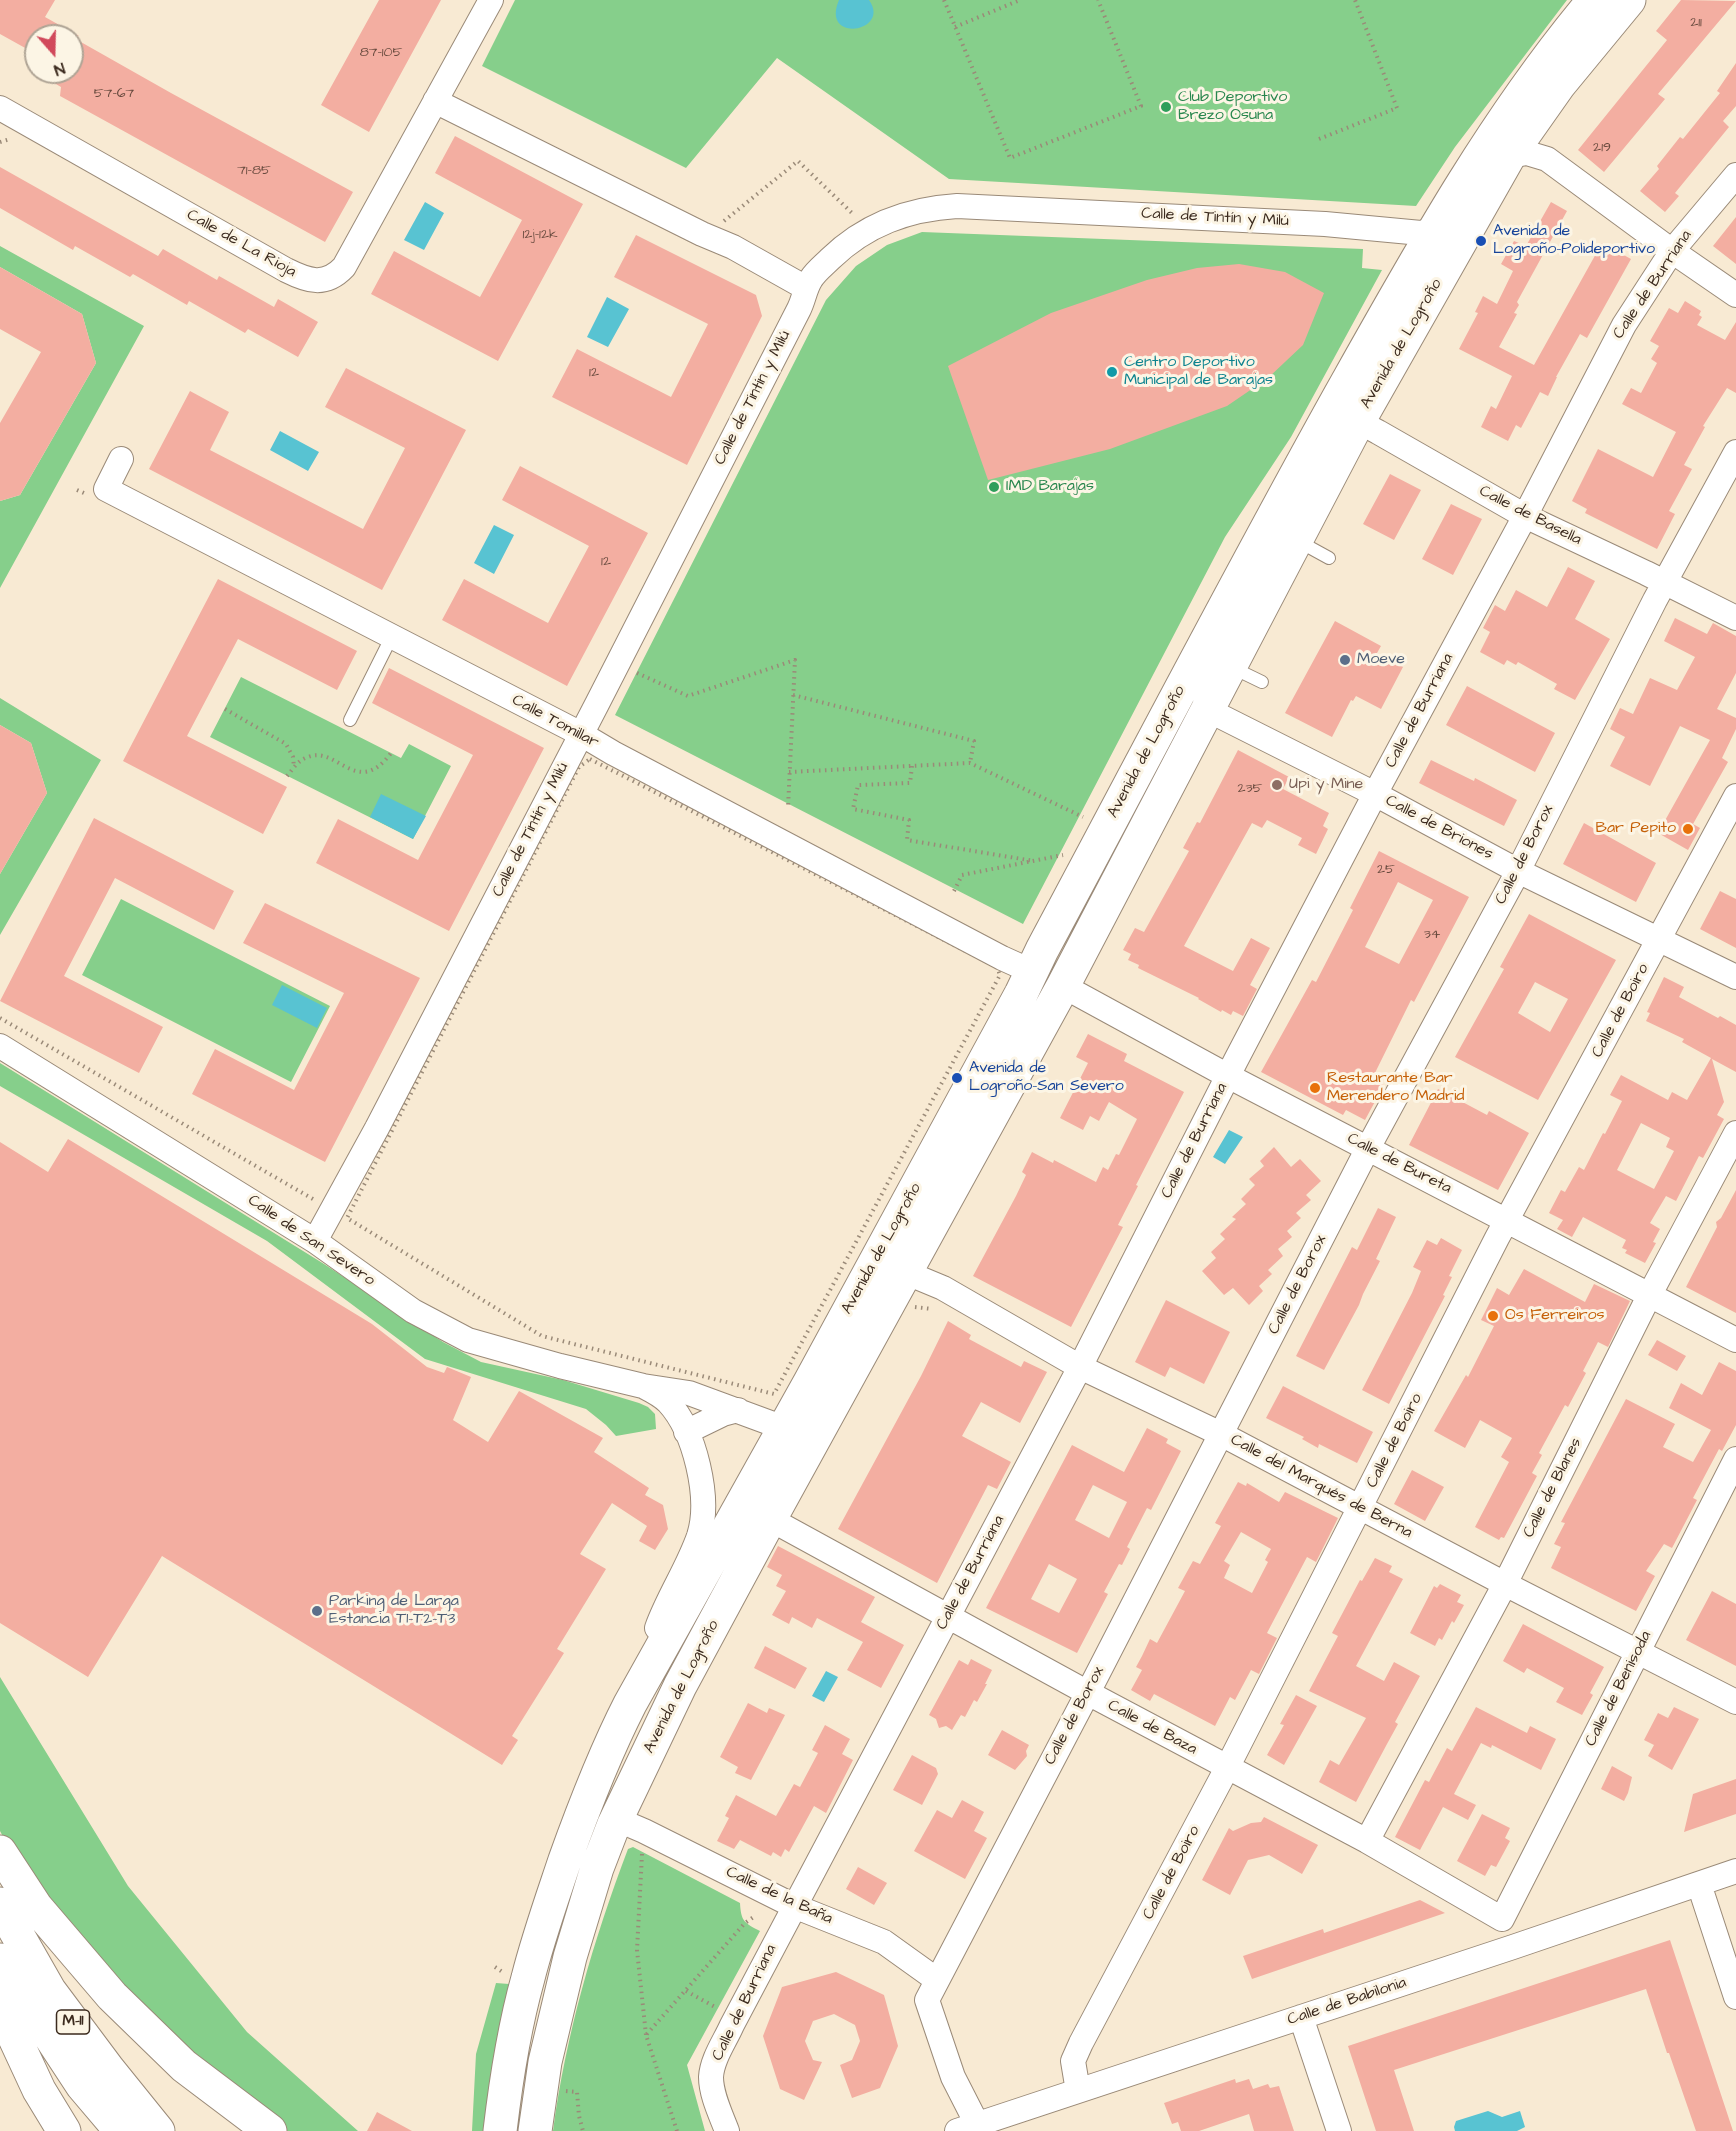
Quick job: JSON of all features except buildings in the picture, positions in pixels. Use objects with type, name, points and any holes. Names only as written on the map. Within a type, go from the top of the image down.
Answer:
[{"type":"main road","name":"Avenida de Logroño","points":[[500,2131],[519,2020],[542,1929],[587,1798],[613,1738],[649,1666],[784,1428],[956,1114],[1033,972],[1042,950],[1263,532],[1376,330],[1483,151],[1520,95],[1594,0]]},
{"type":"main road","name":"Avenida de Logroño","points":[[535,2131],[545,2062],[570,1957],[597,1868],[627,1835],[680,1686],[1063,986],[1358,422],[1509,156],[1559,85],[1629,0]]},
{"type":"main road","points":[[1033,972],[1063,986]]},
{"type":"main road","points":[[770,1519],[762,1512],[763,1505],[795,1442],[791,1431],[784,1428]]},
{"type":"main road","points":[[0,1852],[36,1907],[112,1996],[184,2066],[270,2131]]},
{"type":"main road","name":"M-11","points":[[0,1904],[50,1990],[108,2069],[158,2131]]},
{"type":"main road","name":"M-11","points":[[0,1960],[82,2085],[121,2131]]},
{"type":"main road","points":[[0,2006],[39,2090],[64,2131]]},
{"type":"street","name":"Calle de La Rioja","points":[[0,108],[286,270],[304,279],[321,280],[335,276],[344,267],[491,0]]},
{"type":"street","points":[[435,101],[702,234],[734,246],[806,288]]},
{"type":"street","points":[[1509,156],[1527,153],[1547,159],[1736,295]]},
{"type":"street","name":"Calle de Burriana","points":[[727,2131],[714,2094],[711,2077],[715,2061],[794,1906],[1080,1367],[1228,1076],[1375,794],[1525,516],[1623,324],[1672,251],[1736,175]]},
{"type":"street","name":"Calle de Tintín y Milú","points":[[315,1241],[377,1128],[581,734],[799,309],[806,288],[812,277],[839,250],[871,228],[894,217],[934,207],[999,207],[1122,213],[1325,224],[1421,233],[1436,229]]},
{"type":"street","name":"Calle de Basella","points":[[1325,421],[1343,416],[1358,422],[1525,516],[1736,618]]},
{"type":"street","name":"Calle de Borox","points":[[967,2128],[953,2077],[927,2001],[1368,1148],[1518,871],[1665,582],[1736,452]]},
{"type":"street","name":"Calle Tomillar","points":[[121,459],[106,489],[581,734],[613,753],[1033,972]]},
{"type":"street","name":"Avenida de Logroño","points":[[1208,710],[1203,685],[1204,676],[1263,555],[1265,544],[1263,532]]},
{"type":"street","name":"Calle de Briones","points":[[1208,710],[1375,794],[1518,871],[1736,977]]},
{"type":"street","name":"Calle de Boiro","points":[[1078,2091],[1073,2061],[1081,2043],[1227,1768],[1508,1221],[1736,796]]},
{"type":"street","name":"Calle de Bureta","points":[[1063,986],[1228,1076],[1736,1340]]},
{"type":"street","name":"Calle de San Severo","points":[[0,1046],[315,1241],[413,1311],[468,1340],[643,1386],[689,1393],[784,1428]]},
{"type":"street","name":"Avenida de Logroño","points":[[907,1273],[900,1266],[899,1254],[948,1155],[956,1134],[956,1114]]},
{"type":"street","name":"Calle de Blanes","points":[[1367,1841],[1505,1584],[1650,1294],[1736,1133]]},
{"type":"street","name":"Calle del Marqués de Berna","points":[[907,1273],[943,1288],[1080,1367],[1221,1434],[1505,1584],[1736,1702]]},
{"type":"street","name":"Calle de San Severo","points":[[643,1386],[667,1401],[686,1432]]},
{"type":"street","points":[[686,1432],[723,1414],[738,1410]]},
{"type":"street","name":"Avenida de Logroño","points":[[649,1666],[651,1643],[699,1537],[703,1517],[700,1481],[686,1432]]},
{"type":"street","name":"Calle de Benisoda","points":[[1502,1919],[1736,1459]]},
{"type":"street","name":"Calle de Baza","points":[[770,1519],[1227,1768],[1367,1841],[1502,1919]]},
{"type":"street","name":"Calle de la Baña","points":[[627,1835],[630,1825],[644,1830],[794,1906],[884,1942],[937,1980]]},
{"type":"street","name":"Calle de Babilonia","points":[[967,2128],[1736,1871]]},
{"type":"street","points":[[1699,1884],[1736,1997]]},
{"type":"street","points":[[1502,1919],[1513,1947]]},
{"type":"street","points":[[1301,2018],[1339,2131]]},
{"type":"lane","points":[[1296,540],[1329,558]]},
{"type":"lane","points":[[350,720],[392,638]]},
{"type":"lane","points":[[1230,666],[1262,682]]},
{"type":"path","points":[[944,0],[1010,158],[1141,106],[1098,0]]},
{"type":"path","points":[[955,27],[1020,0]]},
{"type":"path","points":[[1319,139],[1397,108],[1355,0]]},
{"type":"path","points":[[0,142],[11,139]]},
{"type":"path","points":[[720,224],[798,161],[854,215]]},
{"type":"path","points":[[633,671],[688,696],[795,660],[788,808]]},
{"type":"path","points":[[793,695],[974,741],[970,763]]},
{"type":"path","points":[[225,709],[286,744],[293,757],[294,767]]},
{"type":"path","points":[[287,776],[308,756],[319,754],[355,772],[372,771],[391,753]]},
{"type":"path","points":[[590,759],[997,967],[1000,975],[774,1394],[542,1336],[347,1218],[579,767],[590,759]]},
{"type":"path","points":[[789,772],[970,763],[1083,817]]},
{"type":"path","points":[[912,766],[910,783],[858,785],[853,809],[909,820],[907,840],[1034,861]]},
{"type":"path","points":[[954,891],[962,875],[1063,855]]},
{"type":"path","points":[[0,1018],[318,1202]]},
{"type":"path","points":[[627,1835],[642,1852],[637,1950],[646,2035],[677,2131]]},
{"type":"path","points":[[646,2035],[745,1923],[755,1916]]},
{"type":"path","points":[[686,1991],[736,2019]]},
{"type":"path","points":[[559,2090],[577,2092],[583,2131]]},
{"type":"green space","name":"Club Deportivo Brezo Osuna","points":[[515,0],[1567,0],[1455,147],[1416,206],[949,179],[777,58],[686,168],[482,66]]},
{"type":"green space","name":"IMD Barajas","points":[[922,232],[1363,249],[1362,268],[1382,270],[1291,437],[1225,537],[1023,924],[615,715],[826,300],[856,266],[887,245]]},
{"type":"green space","points":[[0,246],[144,326],[0,588],[0,501],[20,495],[96,363],[82,314],[0,267]]},
{"type":"green space","points":[[241,677],[401,758],[409,744],[451,766],[413,839],[210,737]]},
{"type":"green space","points":[[0,698],[101,760],[0,935],[0,874],[47,793],[31,743],[0,725]]},
{"type":"green space","points":[[121,899],[330,1006],[291,1082],[82,975]]},
{"type":"green space","points":[[0,1063],[324,1264],[443,1342],[481,1362],[563,1380],[639,1403],[648,1407],[655,1414],[656,1429],[616,1436],[586,1409],[425,1359],[267,1241],[0,1086]]},
{"type":"green space","points":[[0,1677],[128,1886],[247,2032],[358,2131],[287,2131],[276,2125],[192,2057],[60,1922],[10,1850],[0,1831]]},
{"type":"green space","points":[[633,1847],[740,1903],[744,1921],[760,1931],[687,2065],[705,2131],[553,2131],[565,2059],[582,1988],[615,1884],[628,1849]]},
{"type":"green space","points":[[496,1983],[509,1984],[486,2131],[472,2131],[476,2054]]},
{"type":"water","points":[[839,0],[869,0],[874,11],[871,20],[865,26],[846,28],[839,23],[836,14]]},
{"type":"water","points":[[425,202],[444,213],[424,250],[404,240]]},
{"type":"water","points":[[607,297],[629,309],[608,347],[587,337]]},
{"type":"water","points":[[280,431],[319,452],[308,471],[270,450]]},
{"type":"water","points":[[494,525],[514,535],[494,574],[474,563]]},
{"type":"water","points":[[381,794],[426,816],[413,839],[370,817]]},
{"type":"water","points":[[282,985],[327,1008],[317,1028],[272,1005]]},
{"type":"water","points":[[1229,1130],[1243,1137],[1225,1164],[1213,1157]]},
{"type":"water","points":[[826,1671],[838,1677],[824,1702],[812,1696]]},
{"type":"water","points":[[1488,2111],[1502,2117],[1520,2111],[1525,2127],[1517,2131],[1455,2131],[1456,2121]]},
{"type":"place","name":"Club Deportivo Brezo Osuna","points":[[1166,107]]},
{"type":"place","name":"Avenida de Logroño-Polideportivo","points":[[1481,241]]},
{"type":"place","name":"Centro Deportivo Municipal de Barajas","points":[[1112,372]]},
{"type":"place","name":"IMD Barajas","points":[[994,487]]},
{"type":"place","name":"Moeve","points":[[1345,660]]},
{"type":"place","name":"Upi y Mine","points":[[1277,785]]},
{"type":"place","name":"Bar Pepito","points":[[1688,829]]},
{"type":"place","name":"Avenida de Logroño-San Severo","points":[[957,1078]]},
{"type":"place","name":"Restaurante Bar Merendero Madrid","points":[[1315,1088]]},
{"type":"place","name":"Os Ferreiros","points":[[1493,1316]]},
{"type":"place","name":"Parking de Larga Estancia T1-T2-T3","points":[[317,1611]]}]
